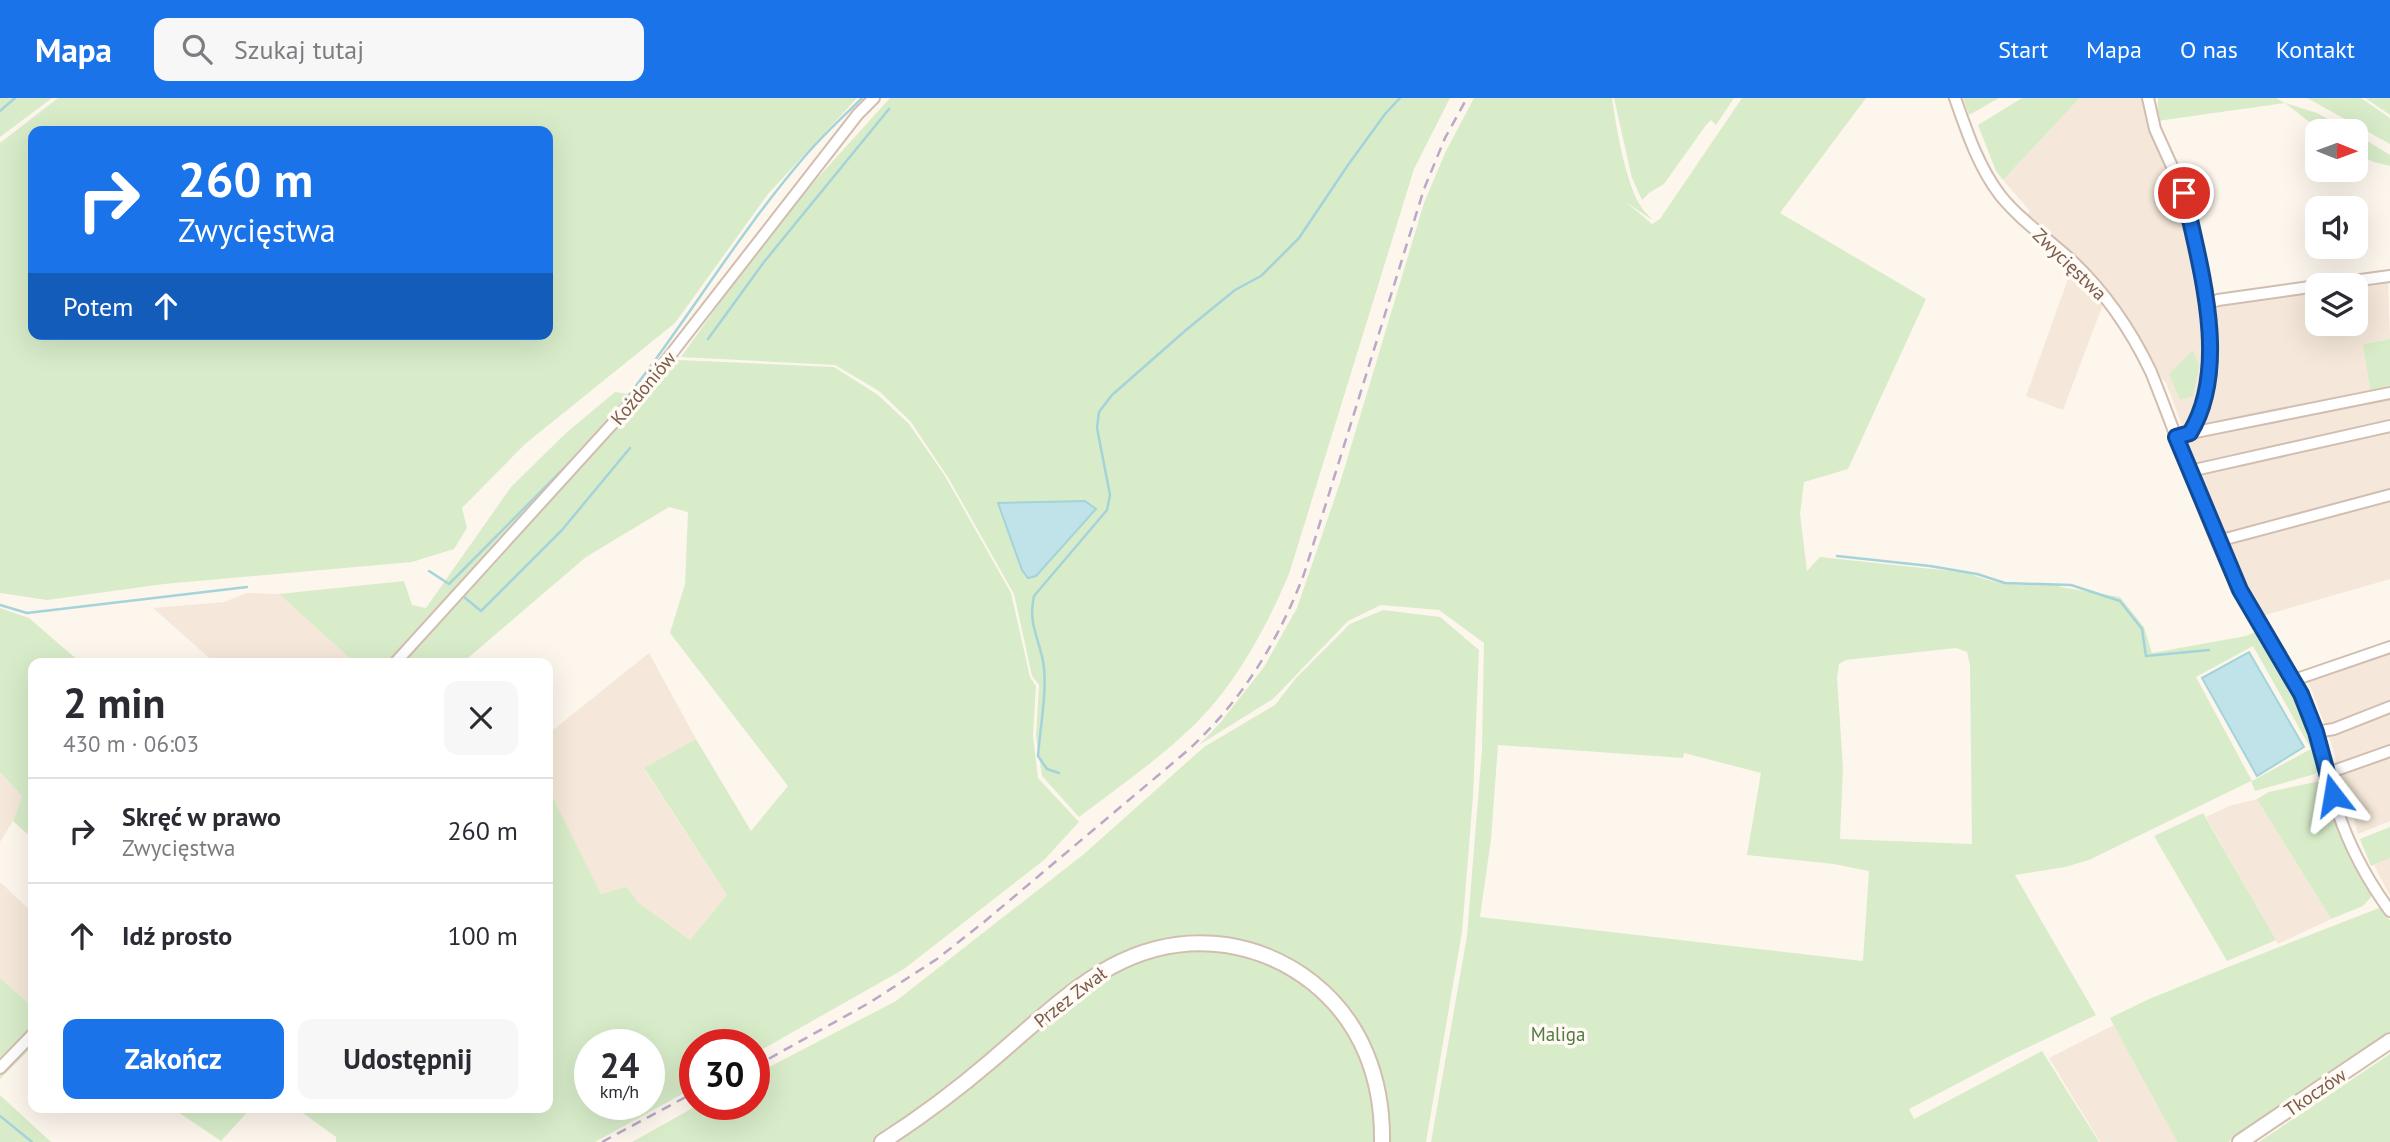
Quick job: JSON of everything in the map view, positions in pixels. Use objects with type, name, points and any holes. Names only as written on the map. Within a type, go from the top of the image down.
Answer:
[{"type":"street","name":"Kożdoniów","points":[[400,658],[644,389],[858,114],[874,98]]},
{"type":"street","name":"Zwycięstwa","points":[[1955,98],[1979,161],[1999,193],[2021,217],[2088,278],[2127,327],[2151,372],[2240,590],[2294,680],[2316,732],[2349,841],[2367,877],[2390,911]]},
{"type":"street","points":[[2148,98],[2155,129],[2184,193],[2207,304],[2210,345],[2208,376],[2200,411],[2190,433]]},
{"type":"street","points":[[2368,279],[2390,276]]},
{"type":"street","points":[[2207,304],[2305,288]]},
{"type":"street","points":[[2176,437],[2390,393]]},
{"type":"street","points":[[2190,471],[2390,426]]},
{"type":"street","points":[[2218,541],[2390,495]]},
{"type":"street","points":[[2294,680],[2390,647]]},
{"type":"street","points":[[2316,732],[2334,729],[2390,707]]},
{"type":"street","points":[[2328,773],[2390,751]]},
{"type":"street","name":"Przez Zwał","points":[[882,1142],[956,1090],[1072,992],[1103,970],[1139,953],[1200,943],[1242,948],[1275,960],[1306,978],[1335,1003],[1360,1039],[1375,1076],[1381,1103],[1382,1142]]},
{"type":"street","points":[[0,1068],[28,1039]]},
{"type":"street","name":"Tkoczów","points":[[2240,1142],[2390,1041]]},
{"type":"shaded area","points":[[2080,98],[2144,98],[2157,149],[2167,167],[2184,214],[2203,303],[2305,291],[2305,336],[2368,336],[2368,284],[2388,282],[2390,339],[2363,344],[2390,390],[2390,579],[2265,615],[2249,590],[2224,536],[2166,383],[2155,370],[2141,340],[2108,291],[2063,410],[2026,396],[2069,276],[2065,268],[2021,225],[2030,211],[2003,180]]},
{"type":"shaded area","points":[[247,593],[279,594],[349,658],[209,658],[153,608],[224,602]]},
{"type":"shaded area","points":[[2390,649],[2390,821],[2358,834],[2328,733],[2308,681]]},
{"type":"shaded area","points":[[649,653],[696,739],[644,769],[727,895],[690,940],[640,904],[626,888],[601,894],[553,801],[553,730]]},
{"type":"shaded area","points":[[0,772],[22,796],[13,821],[0,842]]},
{"type":"shaded area","points":[[2257,799],[2331,919],[2278,944],[2206,817],[2229,806]]},
{"type":"shaded area","points":[[2390,858],[2390,896],[2374,865]]},
{"type":"shaded area","points":[[0,882],[28,908],[28,1003],[0,978]]},
{"type":"shaded area","points":[[2114,1025],[2177,1142],[2100,1142],[2049,1058]]},
{"type":"green space","points":[[0,98],[52,98],[0,137]]},
{"type":"green space","points":[[58,98],[857,98],[768,194],[675,323],[525,444],[462,508],[467,528],[454,549],[412,562],[164,584],[47,600],[0,593],[0,143]]},
{"type":"green space","points":[[890,98],[1450,98],[1414,169],[1289,574],[1270,615],[1236,675],[1208,711],[1165,751],[1079,817],[1042,776],[1036,736],[1039,685],[1032,676],[1014,594],[949,479],[911,422],[879,391],[835,365],[681,357],[748,263],[804,193]]},
{"type":"green space","name":"Maliga","points":[[1474,98],[1612,98],[1631,186],[1642,208],[1652,220],[1626,202],[1652,224],[1660,219],[1742,98],[1866,98],[1780,213],[1926,299],[1848,469],[1804,482],[1800,514],[1807,571],[1820,557],[1969,573],[2001,583],[2058,585],[2120,597],[2144,627],[2152,653],[2246,636],[2255,632],[2289,682],[2319,768],[2315,774],[2255,791],[2251,781],[2089,860],[2015,875],[2096,1015],[1909,1109],[1914,1119],[2042,1051],[2099,1142],[1431,1142],[1467,936],[1482,749],[1484,643],[1439,610],[1381,605],[1348,621],[1273,699],[1199,745],[1264,667],[1297,608],[1340,483],[1424,203],[1446,151]],"holes":[[[2253,646],[2311,749],[2252,781],[2196,677]],[[1956,648],[1967,652],[1970,665],[1972,844],[1840,839],[1843,768],[1837,677],[1839,664],[1846,660]],[[1498,745],[1683,758],[1684,753],[1761,773],[1747,855],[1834,864],[1869,871],[1863,961],[1480,917],[1491,839]]]},
{"type":"green space","points":[[1614,98],[1734,98],[1716,125],[1711,120],[1706,125],[1664,184],[1642,200],[1632,178]]},
{"type":"green space","points":[[1963,98],[1999,98],[1969,115]]},
{"type":"green space","points":[[2022,98],[2080,98],[2003,180],[1996,171],[1978,125]]},
{"type":"green space","points":[[2158,98],[2276,98],[2285,103],[2157,121]]},
{"type":"green space","points":[[2307,98],[2361,98],[2390,118],[2390,144],[2368,132],[2368,119],[2345,119]]},
{"type":"green space","points":[[2366,98],[2390,98],[2390,115],[2368,100]]},
{"type":"green space","points":[[2285,103],[2328,119],[2306,119]]},
{"type":"green space","points":[[2368,141],[2390,155],[2390,166],[2368,159]]},
{"type":"green space","points":[[2390,339],[2390,390],[2371,394],[2363,344]]},
{"type":"green space","points":[[2193,350],[2199,366],[2193,396],[2180,400],[2169,374]]},
{"type":"green space","points":[[678,360],[834,367],[878,395],[909,424],[945,476],[1011,593],[1030,677],[1036,686],[1033,736],[1038,778],[1079,822],[1044,860],[904,969],[770,1045],[770,1029],[679,1029],[679,1096],[665,1104],[665,1029],[574,1029],[574,1120],[635,1120],[595,1142],[336,1142],[336,1137],[303,1113],[553,1113],[553,798],[601,894],[626,887],[640,904],[690,940],[727,895],[644,768],[696,739],[751,831],[788,786],[670,633],[685,584],[688,512],[669,507],[586,557],[468,658],[349,658],[279,594],[404,581],[412,605],[426,608],[511,487],[566,433],[615,392],[647,397]]},
{"type":"green space","points":[[0,608],[29,618],[75,658],[28,658],[28,834],[13,821],[22,796],[0,772]]},
{"type":"green space","points":[[1383,610],[1440,617],[1479,650],[1473,796],[1462,932],[1426,1142],[632,1142],[679,1116],[679,1120],[770,1120],[770,1067],[896,1001],[1084,854],[1204,747],[1275,705],[1296,678],[1350,624]]},
{"type":"green space","points":[[2320,781],[2326,790],[2344,842],[2372,896],[2363,906],[2331,919],[2257,799],[2269,792]]},
{"type":"green space","points":[[2203,813],[2276,940],[2227,961],[2154,836]]},
{"type":"green space","points":[[2390,827],[2390,858],[2371,866],[2360,839]]},
{"type":"green space","points":[[2379,908],[2390,920],[2390,1032],[2228,1142],[2177,1142],[2110,1018],[2149,999]]},
{"type":"green space","points":[[0,978],[28,1003],[28,1051],[0,1079]]},
{"type":"green space","points":[[2390,1054],[2390,1142],[2259,1142]]},
{"type":"green space","points":[[0,1095],[2,1097],[51,1142],[0,1142]]},
{"type":"green space","points":[[179,1113],[246,1113],[221,1141]]},
{"type":"water","points":[[1085,501],[1096,509],[1036,576],[1028,578],[1022,570],[998,503]]},
{"type":"water","points":[[2249,652],[2304,747],[2257,776],[2202,678]]},
{"type":"waterway","points":[[0,111],[15,98]]},
{"type":"waterway","points":[[609,420],[780,187],[813,148],[862,98]]},
{"type":"waterway","points":[[1059,773],[1047,769],[1038,756],[1044,672],[1032,606],[1034,596],[1107,510],[1110,495],[1097,428],[1099,412],[1112,395],[1186,330],[1235,290],[1261,276],[1299,238],[1348,165],[1400,98]]},
{"type":"waterway","points":[[708,339],[764,262],[889,109]]},
{"type":"waterway","points":[[464,597],[481,611],[562,530],[630,448]]},
{"type":"waterway","points":[[429,571],[449,584],[576,456]]},
{"type":"waterway","points":[[1837,556],[1930,566],[1977,574],[2005,583],[2071,585],[2120,601],[2142,629],[2146,656],[2209,650]]},
{"type":"waterway","points":[[0,605],[27,613],[247,587]]},
{"type":"waterway","points":[[0,1116],[32,1142]]},
{"type":"railway","points":[[770,1058],[869,1003],[937,959],[1187,751],[1241,691],[1270,647],[1304,574],[1424,189],[1445,138],[1467,98]]},
{"type":"railway","points":[[602,1142],[679,1101]]},
{"type":"route","points":[[2184,193],[2207,304],[2210,345],[2208,376],[2200,411],[2190,433],[2176,437],[2240,590],[2301,694],[2316,732],[2333,795]]}]
